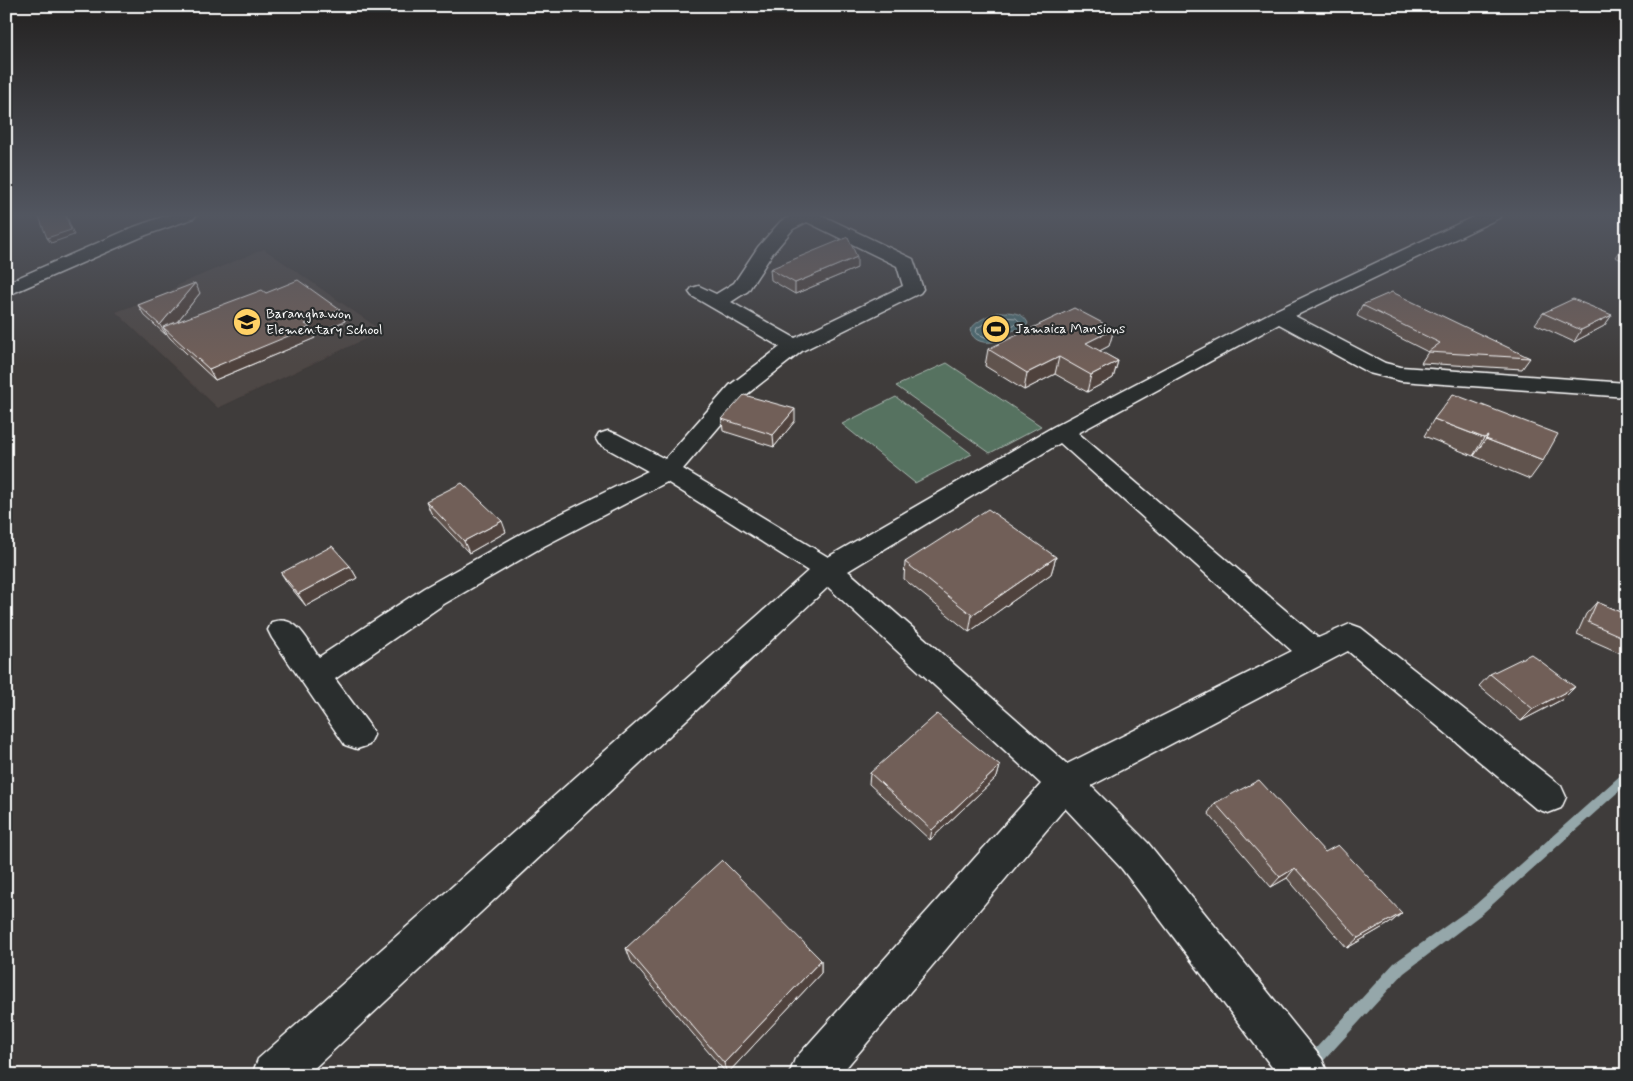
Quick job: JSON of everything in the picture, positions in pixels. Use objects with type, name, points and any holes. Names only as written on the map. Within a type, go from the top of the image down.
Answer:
[{"type":"street","points":[[6,290],[64,264]]},
{"type":"street","points":[[756,264],[741,287],[708,297],[794,346]]},
{"type":"street","points":[[315,676],[434,596],[534,538],[668,471],[738,390],[794,346],[913,289],[906,264]]},
{"type":"street","points":[[274,1075],[828,570],[1062,432],[1279,316],[1387,264]]},
{"type":"street","points":[[1279,316],[1378,368],[1401,374],[1627,390]]},
{"type":"street","points":[[1062,432],[1315,654]]},
{"type":"street","points":[[608,439],[668,471],[828,570],[1064,783],[1135,856],[1306,1075]]},
{"type":"street","points":[[283,630],[357,735]]},
{"type":"street","points":[[810,1075],[1064,783],[1350,636],[1548,796]]},
{"type":"shaded area","name":"Baranghawon Elementary School","points":[[227,264],[286,264],[382,331],[218,408],[116,312],[165,294],[182,283]]},
{"type":"green space","points":[[947,363],[1041,426],[990,453],[896,386]]},
{"type":"green space","points":[[896,397],[972,454],[915,483],[842,424]]},
{"type":"water","name":"Jamaica Mansions","points":[[1000,312],[1020,315],[1028,323],[1026,327],[1004,333],[1003,339],[998,341],[979,341],[972,335],[970,330],[976,323]]},
{"type":"building","points":[[781,264],[839,264],[795,283],[770,269]]},
{"type":"building","points":[[298,280],[340,310],[305,324],[310,327],[209,369],[163,327],[262,290],[266,293]]},
{"type":"building","points":[[195,283],[160,325],[138,305]]},
{"type":"building","points":[[1392,292],[1530,358],[1428,352],[1440,343],[1362,305]]},
{"type":"building","points":[[1573,299],[1612,315],[1581,330],[1543,313]]},
{"type":"building","points":[[1074,308],[1114,329],[1086,343],[1118,361],[1091,375],[1059,357],[1027,373],[988,349]]},
{"type":"building","points":[[1453,394],[1558,434],[1543,461],[1486,439],[1488,436],[1484,438],[1434,419]]},
{"type":"building","points":[[744,395],[795,409],[773,435],[722,419]]},
{"type":"building","points":[[462,483],[502,521],[464,541],[426,501]]},
{"type":"building","points":[[988,509],[1056,557],[972,615],[905,562]]},
{"type":"building","points":[[332,546],[350,566],[298,594],[281,573]]},
{"type":"building","points":[[1597,602],[1627,615],[1627,639],[1588,622]]},
{"type":"building","points":[[1531,654],[1575,687],[1533,709],[1490,674]]},
{"type":"building","points":[[937,714],[1000,766],[932,830],[870,773]]},
{"type":"building","points":[[1259,780],[1325,852],[1338,845],[1402,913],[1358,938],[1295,868],[1280,877],[1215,803]]},
{"type":"building","points":[[722,860],[821,960],[724,1063],[626,948]]},
{"type":"waterway","points":[[1311,1064],[1399,968],[1479,909],[1627,777]]},
{"type":"place","name":"Baranghawon Elementary School","points":[[247,322]]},
{"type":"place","name":"Jamaica Mansions","points":[[996,329]]}]
